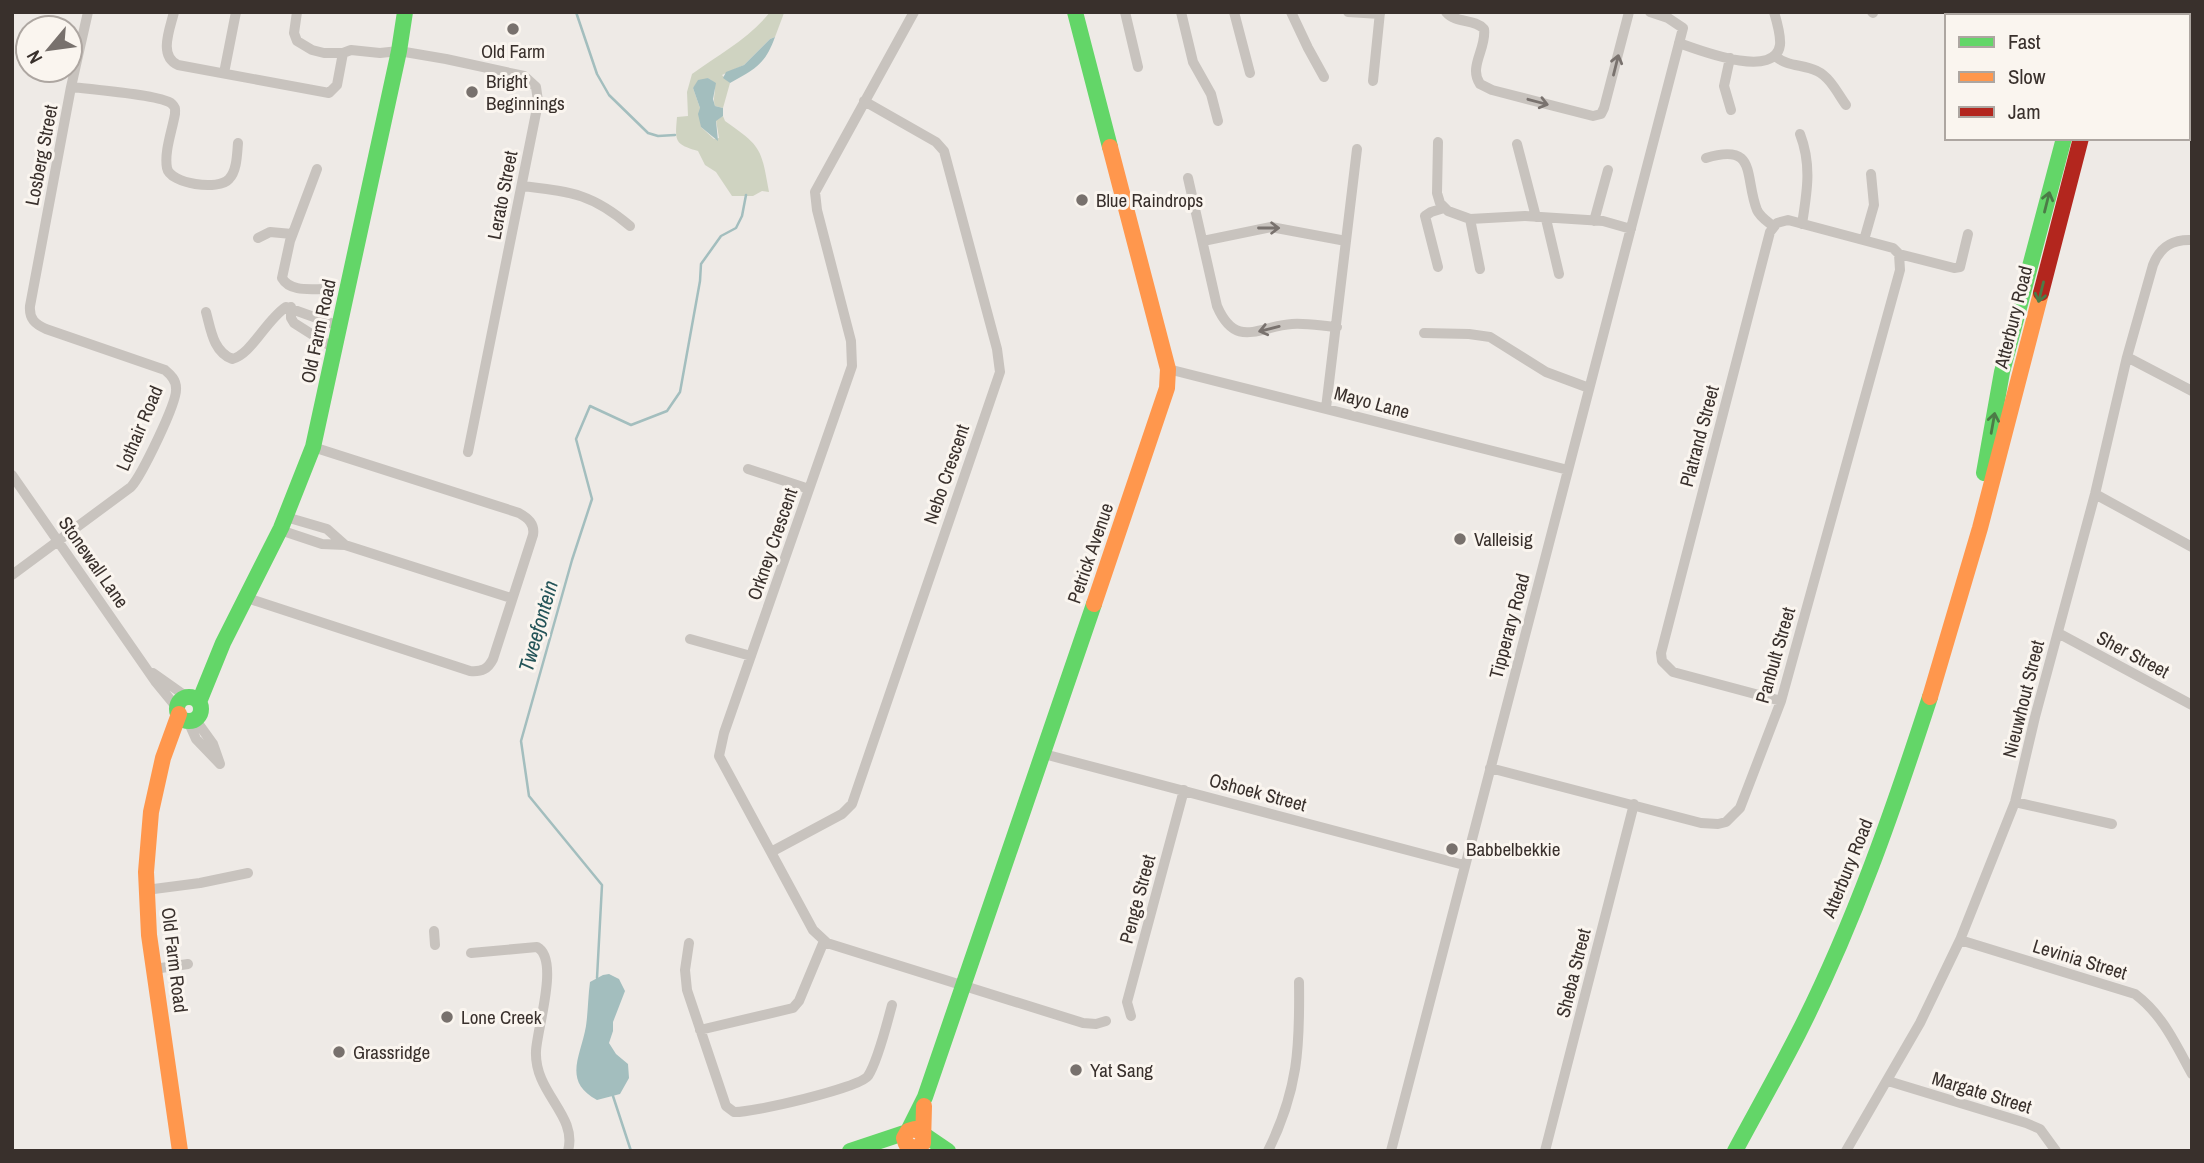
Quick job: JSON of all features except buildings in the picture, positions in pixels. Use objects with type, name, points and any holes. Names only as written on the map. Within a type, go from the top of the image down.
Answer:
[{"type":"street","name":"Losberg Street","points":[[88,12],[71,87],[30,316],[39,326],[158,367],[172,376]]},
{"type":"street","points":[[174,12],[167,48],[170,60],[178,65],[329,93],[337,85],[343,53]]},
{"type":"street","points":[[224,73],[236,12]]},
{"type":"street","points":[[297,12],[295,33],[301,45],[324,53],[351,50],[380,53],[399,51]]},
{"type":"street","name":"Old Farm Road","points":[[180,1151],[154,969],[146,890],[148,831],[163,758],[247,598],[283,523],[313,447],[399,51],[405,12]]},
{"type":"street","name":"Orkney Crescent","points":[[824,941],[813,930],[719,756],[724,733],[853,358],[815,192],[914,12]]},
{"type":"street","name":"Petrick Avenue","points":[[916,1140],[925,1097],[1167,388],[1168,369],[1075,12]]},
{"type":"street","points":[[1125,12],[1138,67]]},
{"type":"street","points":[[1181,12],[1193,62],[1207,86],[1218,121]]},
{"type":"street","points":[[1234,12],[1250,73]]},
{"type":"street","points":[[1291,12],[1307,48],[1324,76]]},
{"type":"street","points":[[1348,12],[1380,13],[1373,81]]},
{"type":"street","points":[[1446,12],[1453,18],[1479,24],[1484,29],[1485,39],[1475,72],[1480,84],[1492,90],[1593,116],[1601,114],[1604,108],[1629,12]]},
{"type":"street","points":[[1650,12],[1681,26]]},
{"type":"street","points":[[1677,12],[1681,26]]},
{"type":"street","points":[[1679,43],[1730,58],[1761,63],[1775,56],[1780,45],[1774,12]]},
{"type":"street","name":"Tipperary Road","points":[[1391,1151],[1679,43],[1681,26]]},
{"type":"street","name":"Lerato Street","points":[[399,51],[524,76],[536,86],[538,101],[468,452]]},
{"type":"street","points":[[1775,56],[1784,62],[1819,72],[1829,80],[1846,105]]},
{"type":"street","points":[[1730,58],[1724,86],[1731,110]]},
{"type":"street","points":[[71,87],[157,98],[171,103],[175,114],[167,165],[170,175],[177,180],[212,186],[227,182],[231,177],[238,143]]},
{"type":"street","name":"Nebo Crescent","points":[[771,852],[842,814],[852,804],[1000,372],[997,349],[944,151],[936,142],[864,101]]},
{"type":"street","points":[[1800,134],[1808,155],[1809,174],[1802,224]]},
{"type":"street","name":"Atterbury Road","points":[[1963,587],[2003,372],[2063,140]]},
{"type":"street","name":"Atterbury Road","points":[[1735,1151],[1833,960],[1910,763],[1971,568],[2080,140]]},
{"type":"street","points":[[1438,142],[1437,193],[1444,208],[1454,214],[1470,219],[1541,218],[1594,221],[1631,229]]},
{"type":"street","points":[[1517,144],[1559,274]]},
{"type":"street","points":[[1326,408],[1357,149]]},
{"type":"street","points":[[1706,158],[1728,152],[1739,156],[1750,174],[1757,210],[1773,226],[1788,220],[1893,248],[1899,254],[1957,268],[1960,267],[1968,234]]},
{"type":"street","points":[[317,169],[292,234],[283,270],[284,282],[292,287],[324,289]]},
{"type":"street","points":[[1594,221],[1608,170]]},
{"type":"street","points":[[1864,240],[1874,205],[1871,174]]},
{"type":"street","points":[[1188,178],[1217,306],[1222,318],[1234,330],[1251,333],[1289,324],[1337,327]]},
{"type":"street","points":[[522,186],[558,190],[589,198],[603,205],[630,226]]},
{"type":"street","points":[[1437,267],[1425,216],[1444,208]]},
{"type":"street","points":[[1470,219],[1480,269]]},
{"type":"street","name":"Platrand Street","points":[[1773,226],[1661,653],[1662,661],[1673,672],[1781,701]]},
{"type":"street","points":[[1203,242],[1256,228],[1271,227],[1346,241]]},
{"type":"street","points":[[258,238],[270,232],[292,234]]},
{"type":"street","name":"Nieuwhout Street","points":[[1846,1151],[1920,1023],[1960,940],[2015,802],[2095,494],[2127,357],[2155,259],[2165,247],[2178,240],[2192,240]]},
{"type":"street","name":"Panbult Street","points":[[1490,768],[1701,823],[1718,824],[1732,818],[1745,797],[1781,701],[1900,270],[1899,254]]},
{"type":"street","points":[[206,312],[219,350],[232,359],[244,353],[276,314],[286,307],[339,326]]},
{"type":"street","points":[[291,307],[294,323],[335,349]]},
{"type":"street","points":[[1423,333],[1490,337],[1546,372],[1589,388]]},
{"type":"street","points":[[2127,357],[2192,391]]},
{"type":"street","name":"Mayo Lane","points":[[1168,369],[1568,470]]},
{"type":"street","name":"Lothair Road","points":[[12,575],[125,493],[137,480],[176,394],[172,376]]},
{"type":"street","points":[[247,598],[461,668],[478,671],[486,668],[493,659],[533,535],[529,519],[519,513],[313,447]]},
{"type":"street","points":[[748,469],[809,489]]},
{"type":"street","name":"Stonewall Lane","points":[[12,474],[148,669],[187,710]]},
{"type":"street","points":[[2095,494],[2192,547]]},
{"type":"street","points":[[283,523],[322,544],[345,545],[511,598]]},
{"type":"street","name":"Sher Street","points":[[2058,633],[2192,705]]},
{"type":"street","points":[[690,639],[751,656]]},
{"type":"street","name":"Oshoek Street","points":[[1044,754],[1464,865]]},
{"type":"street","name":"Penge Street","points":[[1131,1016],[1127,1002],[1184,790]]},
{"type":"street","points":[[2015,802],[2112,824]]},
{"type":"street","name":"Sheba Street","points":[[1545,1151],[1634,804]]},
{"type":"street","points":[[146,890],[248,873]]},
{"type":"street","points":[[434,931],[435,945]]},
{"type":"street","name":"Levinia Street","points":[[1960,940],[2135,995],[2152,1007],[2159,1016],[2192,1074]]},
{"type":"street","points":[[700,1030],[786,1012],[793,1008],[799,1001],[824,941],[1083,1023],[1097,1024],[1106,1021]]},
{"type":"street","points":[[689,943],[685,980],[729,1110],[738,1112],[861,1083],[870,1073],[892,1005]]},
{"type":"street","points":[[471,953],[534,947],[542,950],[547,964],[543,1012],[536,1048],[538,1071],[542,1083],[567,1125],[570,1141],[568,1151]]},
{"type":"street","points":[[154,969],[188,964]]},
{"type":"street","points":[[1268,1151],[1287,1108],[1297,1064],[1300,1040],[1299,982]]},
{"type":"street","name":"Margate Street","points":[[1888,1081],[2026,1122],[2040,1129],[2056,1151]]},
{"type":"street","points":[[850,1151],[916,1140],[948,1151]]},
{"type":"green space","points":[[770,12],[784,13],[775,37],[744,65],[722,75],[730,83],[723,108],[715,106],[715,87],[708,78],[693,88],[700,108],[701,127],[714,139],[719,138],[716,120],[723,116],[725,121],[753,143],[761,157],[769,192],[762,191],[753,196],[732,196],[716,172],[705,165],[698,151],[680,143],[676,136],[677,117],[688,116],[687,92],[692,74],[743,38]]},
{"type":"water","points":[[775,37],[763,60],[753,70],[730,83],[723,78],[726,72],[744,65]]},
{"type":"water","points":[[708,78],[716,83],[713,99],[715,106],[723,108],[723,116],[716,121],[718,141],[701,127],[698,114],[700,108],[693,88],[698,80]]},
{"type":"water","points":[[609,974],[619,979],[625,991],[613,1022],[609,1043],[616,1054],[628,1064],[629,1078],[620,1094],[597,1100],[580,1085],[576,1067],[586,1026],[590,982]]},
{"type":"waterway","points":[[576,12],[597,74],[609,95],[648,133],[658,136],[675,135]]},
{"type":"waterway","name":"Tweefontein","points":[[597,978],[602,885],[529,796],[521,741],[592,499],[576,439],[590,406],[631,425],[667,411],[680,392],[701,264],[721,236],[736,228],[742,216],[746,195]]},
{"type":"waterway","name":"Tweefontein","points":[[612,1093],[631,1151]]},
{"type":"traffic: fast","points":[[199,702],[223,643],[281,528],[313,447],[399,51],[405,12]]},
{"type":"traffic: fast","points":[[1075,12],[1110,147]]},
{"type":"traffic: fast","points":[[1993,12],[1996,14]]},
{"type":"traffic: fast","points":[[1984,473],[2002,372],[2063,140]]},
{"type":"traffic: fast","points":[[908,1131],[925,1097],[1094,604]]},
{"type":"traffic: fast","points":[[189,697],[200,704],[201,709],[194,720],[189,721],[178,714],[177,709],[184,698],[189,697]]},
{"type":"traffic: fast","points":[[1735,1151],[1798,1034],[1837,952],[1886,825],[1930,697]]},
{"type":"traffic: fast","points":[[850,1151],[907,1132]]},
{"type":"traffic: fast","points":[[923,1134],[948,1151]]},
{"type":"traffic: slow","points":[[1094,604],[1167,388],[1168,369],[1110,147]]},
{"type":"traffic: slow","points":[[1930,697],[1980,528],[2041,293]]},
{"type":"traffic: slow","points":[[179,714],[163,758],[151,812],[146,872],[149,935],[180,1151]]},
{"type":"traffic: slow","points":[[922,1133],[915,1129],[908,1131],[904,1138],[906,1144],[915,1149],[923,1143],[924,1106]]},
{"type":"traffic: jam","points":[[2041,293],[2080,140]]},
{"type":"place","name":"Old Farm","points":[[513,29]]},
{"type":"place","name":"Bright Beginnings","points":[[472,92]]},
{"type":"place","name":"Blue Raindrops","points":[[1082,200]]},
{"type":"place","name":"Valleisig","points":[[1460,539]]},
{"type":"place","name":"Babbelbekkie","points":[[1452,849]]},
{"type":"place","name":"Lone Creek","points":[[447,1017]]},
{"type":"place","name":"Grassridge","points":[[339,1052]]},
{"type":"place","name":"Yat Sang","points":[[1076,1070]]}]
